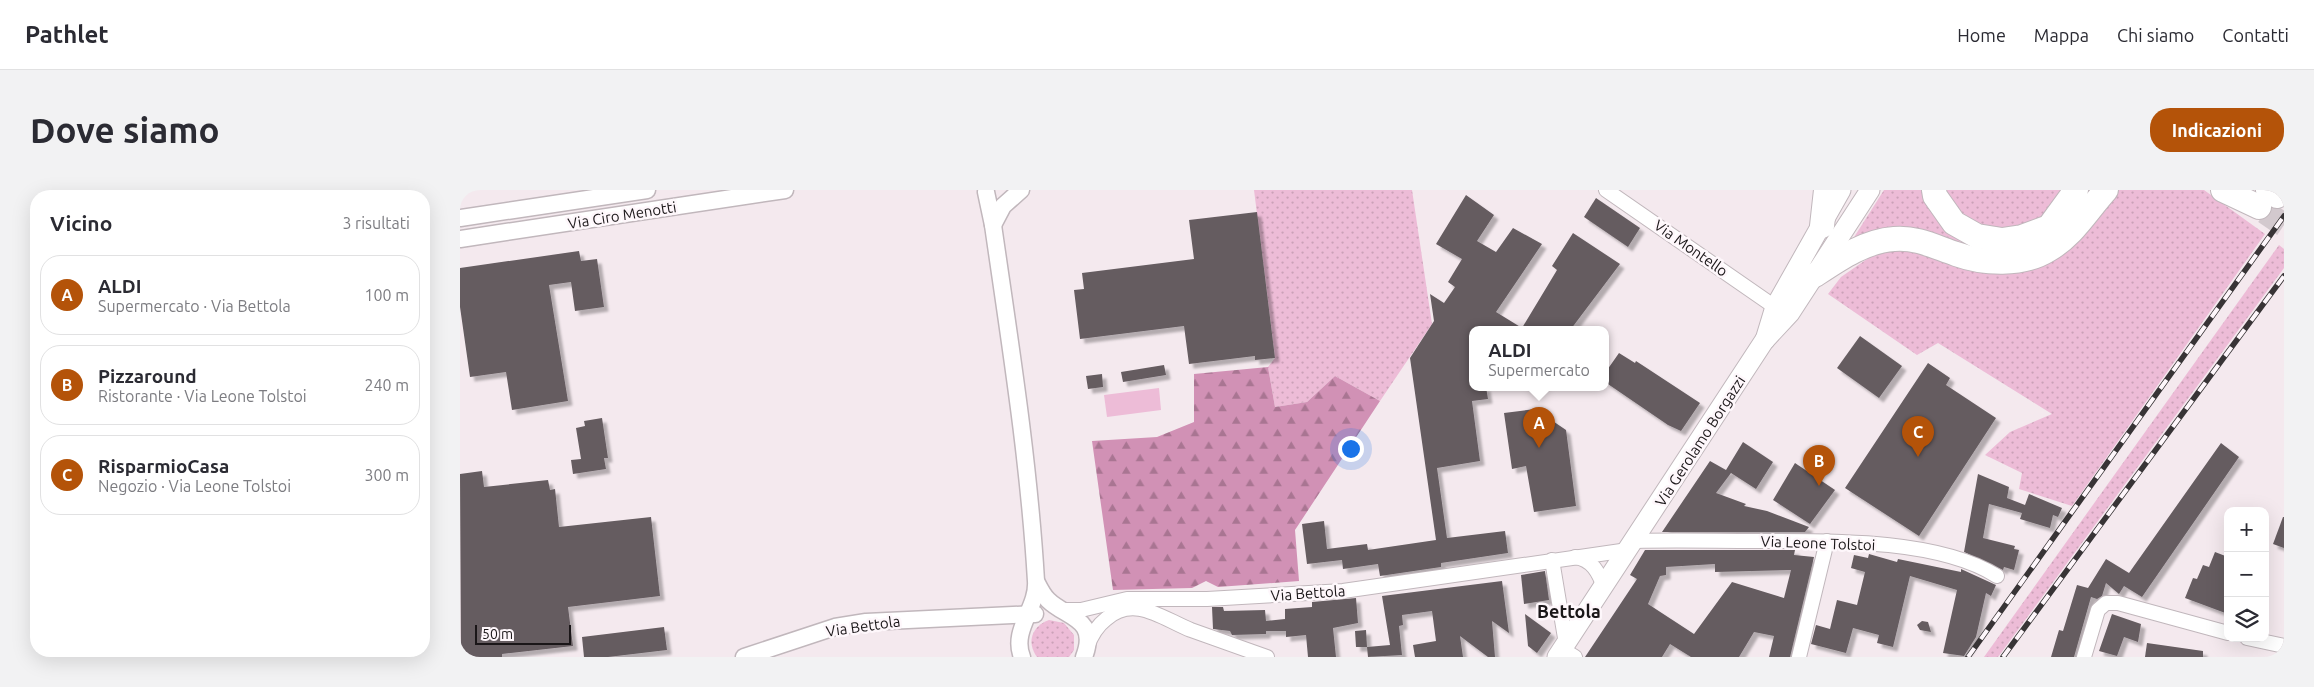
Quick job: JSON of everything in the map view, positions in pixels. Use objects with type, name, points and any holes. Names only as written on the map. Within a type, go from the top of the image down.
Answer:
[{"type":"highway","points":[[1822,226],[1826,190]]},
{"type":"highway","points":[[1934,190],[1935,196],[1954,223],[1977,236],[2002,240],[2022,237],[2049,227],[2076,190]]},
{"type":"highway","points":[[1815,275],[1855,250],[1881,240],[1895,238],[1923,242],[1979,260],[2030,259],[2049,250],[2067,237],[2106,190]]},
{"type":"highway","points":[[2223,190],[2267,201]]},
{"type":"highway","points":[[2236,190],[2267,201]]},
{"type":"main road","name":"Via Gerolamo Borgazzi","points":[[1764,341],[1776,306],[1841,190]]},
{"type":"main road","name":"Via Gerolamo Borgazzi","points":[[1565,652],[1604,587],[1764,341],[1784,321],[1870,190]]},
{"type":"street","name":"Via Ciro Menotti","points":[[460,218],[646,190]]},
{"type":"street","name":"Via Ciro Menotti","points":[[460,239],[784,190]]},
{"type":"street","name":"Via Montello","points":[[1606,190],[1776,306]]},
{"type":"street","points":[[984,191],[1006,197],[1018,192]]},
{"type":"street","points":[[984,191],[993,225],[1022,434],[1036,583],[1029,618],[1019,640],[1022,657]]},
{"type":"street","points":[[993,225],[1003,206],[1018,192]]},
{"type":"street","points":[[1799,657],[1827,541]]},
{"type":"street","name":"Via Leone Tolstoi","points":[[1631,546],[1827,541],[1898,546],[1953,557],[1985,568],[1997,576]]},
{"type":"street","name":"Via Bettola","points":[[744,657],[835,627],[866,622],[986,615],[1029,618],[1047,609],[1081,610],[1107,602],[1128,599],[1207,599],[1343,591],[1575,557],[1631,546]]},
{"type":"street","points":[[1575,557],[1585,559],[1590,563],[1599,575],[1604,587]]},
{"type":"street","points":[[1552,560],[1565,652]]},
{"type":"street","points":[[1036,583],[1047,599],[1072,614],[1082,624],[1087,638],[1086,652]]},
{"type":"street","points":[[2084,657],[2098,610],[2106,603],[2118,602],[2224,632]]},
{"type":"street","points":[[1086,652],[1094,633],[1106,619],[1118,611],[1136,608],[1150,611],[1189,629],[1267,657]]},
{"type":"street","name":"Via Bettola","points":[[986,615],[1002,619],[1012,626],[1019,640]]},
{"type":"street","points":[[2266,642],[2284,646]]},
{"type":"shaded area","points":[[1254,190],[1412,190],[1432,324],[1380,401],[1335,376],[1307,402],[1275,407],[1268,367],[1275,358]]},
{"type":"shaded area","points":[[1884,190],[1922,190],[1929,208],[1936,217],[1958,235],[1983,245],[2009,247],[2023,245],[2050,235],[2059,227],[2082,190],[2097,190],[2056,237],[2037,248],[2020,253],[2004,254],[1989,252],[1945,238],[1914,231],[1894,230],[1870,239],[1851,242]]},
{"type":"shaded area","points":[[1942,190],[2061,190],[2053,208],[2044,217],[2032,223],[2006,229],[1979,225],[1967,220],[1954,211]]},
{"type":"shaded area","points":[[2118,190],[2204,190],[2265,234],[2072,506],[2019,489],[2022,473],[1985,455],[2010,432],[2052,414],[1938,343],[1917,355],[1828,294],[1841,277],[1883,248],[1902,246],[1962,262],[2098,212]]},
{"type":"shaded area","points":[[2279,245],[2284,249],[2284,268],[1998,657],[1984,657]]},
{"type":"shaded area","points":[[1159,388],[1161,410],[1107,417],[1104,395]]},
{"type":"shaded area","points":[[1049,620],[1064,623],[1074,635],[1074,650],[1069,657],[1037,657],[1032,646],[1032,635],[1038,626]]},
{"type":"green space","points":[[1268,367],[1275,407],[1307,402],[1335,376],[1380,401],[1295,530],[1299,581],[1218,587],[1206,581],[1192,588],[1113,590],[1092,441],[1157,437],[1194,422],[1194,374]]},
{"type":"building","points":[[1466,195],[1494,215],[1477,241],[1496,252],[1513,228],[1542,244],[1496,312],[1519,326],[1469,326],[1469,391],[1487,391],[1488,399],[1472,401],[1480,461],[1437,468],[1447,538],[1505,531],[1508,553],[1441,563],[1441,567],[1380,576],[1378,564],[1343,569],[1342,560],[1307,564],[1302,524],[1324,521],[1327,549],[1367,544],[1368,550],[1436,540],[1410,358],[1434,321],[1430,294],[1444,303],[1455,287],[1448,282],[1462,259],[1436,244]]},
{"type":"building","points":[[1596,198],[1640,228],[1628,247],[1584,217]]},
{"type":"building","points":[[1257,212],[1275,358],[1255,360],[1255,356],[1189,364],[1184,326],[1080,339],[1074,290],[1084,289],[1082,273],[1194,259],[1189,220]]},
{"type":"building","points":[[1573,233],[1620,264],[1573,326],[1523,326],[1557,270],[1552,266]]},
{"type":"building","points":[[579,251],[581,261],[597,259],[604,307],[575,311],[571,282],[549,285],[568,401],[512,410],[506,372],[470,377],[460,307],[460,268]]},
{"type":"building","points":[[1860,336],[1902,366],[1879,398],[1837,368]]},
{"type":"building","points":[[1619,353],[1635,363],[1636,361],[1700,403],[1681,431],[1668,425],[1609,385],[1609,367]]},
{"type":"building","points":[[1928,363],[1950,378],[1946,385],[1996,418],[1919,536],[1845,488]]},
{"type":"building","points":[[1164,365],[1166,375],[1123,382],[1121,372]]},
{"type":"building","points":[[1102,374],[1103,387],[1088,389],[1086,376]]},
{"type":"building","points":[[1535,409],[1566,430],[1576,506],[1534,512],[1526,466],[1512,469],[1504,413]]},
{"type":"building","points":[[602,418],[608,458],[604,458],[606,469],[573,474],[571,460],[581,459],[576,428],[585,426],[584,421]]},
{"type":"building","points":[[1743,442],[1773,462],[1756,489],[1731,473],[1716,493],[1746,504],[1744,506],[1767,511],[1809,527],[1805,532],[1662,532],[1710,461],[1726,470]]},
{"type":"building","points":[[2221,443],[2239,457],[2142,597],[2124,586],[2119,594],[2106,583],[2102,596],[2097,599],[2091,597],[2074,657],[2051,657],[2059,630],[2063,631],[2077,585],[2088,588],[2106,559],[2129,573]]},
{"type":"building","points":[[1795,463],[1835,490],[1810,524],[1773,500]]},
{"type":"building","points":[[482,471],[484,487],[548,480],[550,490],[555,489],[559,527],[651,517],[660,596],[568,607],[573,646],[502,654],[502,657],[461,657],[460,474]]},
{"type":"building","points":[[1978,474],[2009,487],[2007,498],[2025,505],[2029,494],[2062,508],[2058,517],[2053,515],[2050,528],[2020,519],[2022,513],[1989,504],[1983,538],[2015,546],[2014,549],[2019,550],[2014,570],[2004,567],[2003,570],[1964,552]]},
{"type":"building","points":[[2284,517],[2284,548],[2273,544]]},
{"type":"building","points":[[1645,550],[1795,550],[1794,555],[1814,557],[1790,657],[1769,657],[1774,636],[1754,632],[1739,657],[1691,657],[1670,644],[1662,657],[1585,657],[1637,579],[1630,575]],"holes":[[[1715,564],[1715,572],[1791,570],[1784,598],[1732,582],[1694,634],[1648,604],[1660,576],[1666,575],[1666,567]]]},
{"type":"building","points":[[2215,552],[2224,555],[2224,613],[2185,598],[2193,578],[2197,579],[2203,565],[2209,567]]},
{"type":"building","points":[[1869,554],[1897,562],[1898,559],[1961,572],[1961,569],[1996,585],[1991,596],[1986,593],[1976,637],[1964,656],[1943,653],[1957,590],[1910,576],[1893,647],[1877,643],[1879,635],[1853,628],[1846,653],[1811,644],[1816,625],[1830,629],[1837,600],[1857,605],[1865,572],[1851,568],[1854,555],[1868,558]]},
{"type":"building","points":[[1545,571],[1549,600],[1524,604],[1521,575]]},
{"type":"building","points":[[1502,581],[1509,633],[1492,621],[1495,657],[1488,657],[1460,636],[1463,657],[1415,657],[1413,645],[1436,641],[1432,611],[1402,615],[1403,625],[1399,626],[1402,655],[1368,657],[1367,647],[1390,645],[1382,596]]},
{"type":"building","points":[[1356,598],[1358,623],[1333,628],[1336,657],[1308,657],[1306,635],[1286,637],[1286,631],[1266,631],[1266,634],[1232,635],[1230,631],[1213,629],[1212,607],[1223,607],[1224,611],[1265,610],[1266,621],[1285,619],[1285,609],[1312,607],[1312,602]]},
{"type":"building","points":[[1525,614],[1551,633],[1537,653],[1528,646]]},
{"type":"building","points":[[2112,614],[2141,624],[2138,642],[2124,637],[2117,656],[2099,651]]},
{"type":"building","points":[[1922,621],[1928,622],[1931,632],[1920,630],[1917,625]]},
{"type":"building","points":[[664,627],[667,650],[608,657],[584,657],[582,637]]},
{"type":"building","points":[[1366,630],[1367,647],[1356,647],[1355,631]]},
{"type":"building","points":[[2147,643],[2203,651],[2203,657],[2145,657]]},
{"type":"tunnel","points":[[2265,212],[2284,225]]},
{"type":"railway","points":[[1968,657],[2284,216]]},
{"type":"railway","points":[[2003,657],[2284,276]]},
{"type":"place","name":"ALDI","points":[[1539,448]]},
{"type":"place","name":"RisparmioCasa","points":[[1918,457]]},
{"type":"place","name":"Pizzaround","points":[[1819,486]]},
{"type":"district","name":"Bettola","points":[[1569,611]]}]
